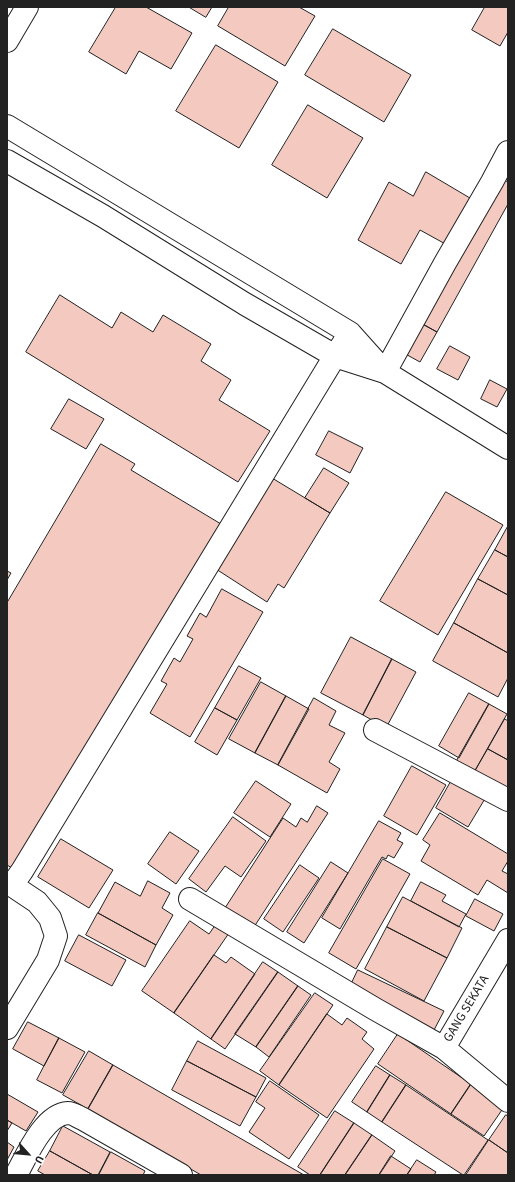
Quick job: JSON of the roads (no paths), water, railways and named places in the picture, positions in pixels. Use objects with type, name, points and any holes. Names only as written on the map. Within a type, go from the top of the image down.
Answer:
[{"type":"street","points":[[7,41],[27,7]]},
{"type":"street","points":[[7,126],[350,332],[385,372]]},
{"type":"street","points":[[385,372],[508,152]]},
{"type":"street","points":[[7,161],[103,216],[245,304],[335,356],[385,372],[508,448]]},
{"type":"street","points":[[103,216],[116,192]]},
{"type":"street","points":[[245,304],[261,279]]},
{"type":"street","points":[[7,1028],[48,960],[56,936],[50,918],[37,902],[10,884],[34,851],[350,332]]},
{"type":"street","points":[[375,730],[508,800]]},
{"type":"street","points":[[190,898],[375,1009],[444,1048]]},
{"type":"street","name":"GANG SEKATA","points":[[508,940],[444,1048],[508,1101]]},
{"type":"street","points":[[16,1175],[38,1135],[50,1122],[61,1114],[70,1113],[83,1119],[173,1173]]}]
